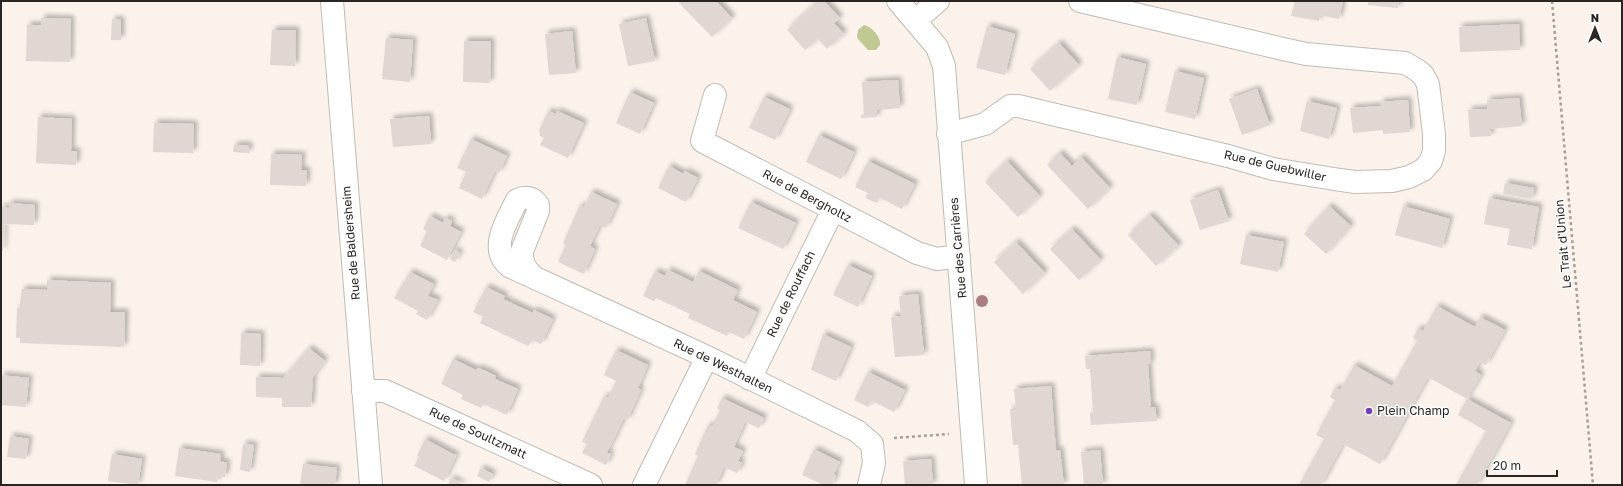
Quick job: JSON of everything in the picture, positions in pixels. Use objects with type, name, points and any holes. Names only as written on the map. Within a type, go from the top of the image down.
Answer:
[{"type":"street","name":"Rue de Baldersheim","points":[[332,1],[371,485]]},
{"type":"street","name":"Rue des Carrières","points":[[898,1],[929,36],[941,55],[944,66],[976,485]]},
{"type":"street","points":[[916,20],[938,1]]},
{"type":"street","name":"Rue de Guebwiller","points":[[948,134],[985,124],[1010,106],[1018,106],[1274,168],[1334,180],[1355,182],[1392,181],[1409,177],[1423,170],[1430,162],[1434,151],[1434,134],[1428,84],[1423,76],[1406,63],[1306,54],[1080,1]]},
{"type":"street","name":"Rue de Bergholtz","points":[[715,95],[702,141],[917,253],[937,259],[959,256]]},
{"type":"street","name":"Rue de Rouffach","points":[[750,379],[832,210]]},
{"type":"street","name":"Rue de Westhalten","points":[[533,276],[707,357],[857,431],[872,444]]},
{"type":"street","points":[[644,485],[707,357]]},
{"type":"street","name":"Rue de Soultzmatt","points":[[363,391],[385,391],[591,485]]},
{"type":"street","points":[[868,485],[874,463],[872,444]]},
{"type":"path","name":"Le Trait d'Union","points":[[1552,1],[1593,485]]},
{"type":"path","points":[[872,444],[897,438],[972,432]]},
{"type":"shaded area","points":[[864,25],[873,30],[879,39],[880,45],[876,50],[868,50],[857,38],[858,30]]},
{"type":"building","points":[[681,1],[716,1],[732,18],[712,37],[679,3]]},
{"type":"building","points":[[818,1],[824,1],[840,18],[834,23],[844,34],[827,49],[818,39],[805,50],[787,30]]},
{"type":"building","points":[[1295,1],[1343,1],[1339,19],[1320,15],[1319,21],[1291,16]]},
{"type":"building","points":[[1368,1],[1399,1],[1398,8],[1368,5]]},
{"type":"building","points":[[41,18],[71,19],[70,62],[26,61],[27,25],[41,25]]},
{"type":"building","points":[[646,18],[655,61],[628,66],[619,24]]},
{"type":"building","points":[[112,19],[121,20],[121,40],[111,40]]},
{"type":"building","points":[[1519,24],[1520,50],[1460,52],[1459,27]]},
{"type":"building","points":[[987,26],[1015,34],[1005,75],[976,68]]},
{"type":"building","points":[[272,30],[296,30],[295,66],[270,65]]},
{"type":"building","points":[[572,31],[576,73],[549,75],[545,34]]},
{"type":"building","points":[[386,38],[413,40],[410,82],[382,79]]},
{"type":"building","points":[[464,41],[491,41],[490,83],[463,82]]},
{"type":"building","points":[[1059,43],[1079,65],[1050,91],[1030,69]]},
{"type":"building","points":[[1117,57],[1146,64],[1137,105],[1108,99]]},
{"type":"building","points":[[1175,71],[1204,78],[1195,119],[1165,112]]},
{"type":"building","points":[[898,80],[900,108],[877,110],[877,117],[861,118],[861,115],[864,115],[862,82]]},
{"type":"building","points":[[1257,89],[1270,125],[1242,135],[1229,99]]},
{"type":"building","points":[[630,92],[654,103],[640,134],[616,123]]},
{"type":"building","points":[[764,97],[790,109],[775,140],[749,128]]},
{"type":"building","points":[[1519,98],[1522,126],[1490,129],[1491,136],[1470,137],[1468,110],[1487,109],[1487,100]]},
{"type":"building","points":[[1408,100],[1410,132],[1383,134],[1383,130],[1353,133],[1350,108],[1381,106],[1380,102]]},
{"type":"building","points":[[1307,101],[1337,108],[1329,139],[1300,131]]},
{"type":"building","points":[[548,111],[556,114],[557,111],[584,123],[568,158],[540,145],[544,138],[540,136],[539,130]]},
{"type":"building","points":[[429,116],[431,144],[393,147],[390,119]]},
{"type":"building","points":[[38,117],[72,119],[71,151],[77,151],[76,165],[36,163]]},
{"type":"building","points":[[154,123],[194,124],[193,153],[153,152]]},
{"type":"building","points":[[819,135],[854,152],[841,179],[806,162]]},
{"type":"building","points":[[471,139],[507,156],[499,173],[495,171],[482,199],[459,188],[466,172],[457,168]]},
{"type":"building","points":[[234,145],[249,145],[249,153],[233,152]]},
{"type":"building","points":[[1060,153],[1072,166],[1081,157],[1110,188],[1088,209],[1047,165]]},
{"type":"building","points":[[271,154],[302,155],[301,170],[307,170],[306,186],[270,185]]},
{"type":"building","points":[[868,161],[915,184],[902,209],[880,198],[877,203],[865,198],[868,193],[855,187]]},
{"type":"building","points":[[1007,161],[1040,196],[1018,217],[985,182]]},
{"type":"building","points":[[669,166],[683,174],[685,171],[698,178],[686,202],[658,188]]},
{"type":"building","points":[[1505,183],[1534,188],[1532,199],[1503,194]]},
{"type":"building","points":[[1218,190],[1229,221],[1200,230],[1190,200]]},
{"type":"building","points":[[591,192],[617,204],[606,228],[600,225],[590,246],[595,249],[584,274],[558,262],[566,245],[563,243],[578,209],[580,206],[584,207]]},
{"type":"building","points":[[1489,198],[1539,207],[1532,249],[1507,245],[1510,229],[1484,224]]},
{"type":"building","points":[[751,202],[796,223],[783,249],[738,228]]},
{"type":"building","points":[[9,203],[35,205],[34,225],[4,224],[3,251],[1,251],[1,207],[9,208]]},
{"type":"building","points":[[1329,206],[1351,226],[1326,254],[1304,234]]},
{"type":"building","points":[[1403,206],[1450,219],[1442,248],[1395,235]]},
{"type":"building","points":[[1150,215],[1179,246],[1156,266],[1128,235]]},
{"type":"building","points":[[430,216],[443,223],[445,218],[452,221],[450,226],[461,232],[447,260],[420,246],[427,231],[423,229]]},
{"type":"building","points":[[1072,229],[1101,260],[1079,280],[1050,249]]},
{"type":"building","points":[[1246,235],[1284,242],[1278,272],[1240,264]]},
{"type":"building","points":[[1016,242],[1045,273],[1023,294],[994,262]]},
{"type":"building","points":[[455,250],[460,253],[455,262],[450,259]]},
{"type":"building","points":[[848,265],[872,276],[858,307],[833,295]]},
{"type":"building","points":[[668,270],[693,282],[699,271],[738,290],[733,300],[757,312],[744,339],[729,332],[727,336],[688,318],[690,314],[656,298],[654,301],[643,296],[655,271],[665,276]]},
{"type":"building","points":[[410,272],[434,284],[428,296],[438,300],[427,320],[416,314],[418,311],[394,298]]},
{"type":"building","points":[[47,280],[111,283],[110,312],[125,312],[124,347],[20,343],[20,338],[16,338],[17,308],[19,309],[22,289],[47,290]]},
{"type":"building","points":[[486,287],[505,296],[503,299],[533,313],[534,310],[553,319],[541,344],[532,340],[528,346],[480,323],[483,317],[473,312]]},
{"type":"building","points":[[918,294],[924,355],[895,357],[891,317],[901,316],[899,296]]},
{"type":"building","points":[[1437,306],[1475,327],[1480,317],[1505,330],[1486,365],[1480,362],[1475,371],[1481,375],[1467,399],[1428,377],[1380,464],[1343,444],[1321,485],[1299,485],[1324,439],[1316,435],[1335,400],[1330,397],[1335,388],[1340,390],[1354,365],[1392,386],[1417,341],[1413,338],[1418,328],[1423,331]]},
{"type":"building","points":[[241,333],[261,334],[260,366],[240,365]]},
{"type":"building","points":[[823,334],[851,347],[836,381],[811,370]]},
{"type":"building","points":[[309,348],[325,361],[313,377],[311,407],[282,407],[282,398],[256,397],[256,377],[283,378]]},
{"type":"building","points":[[616,350],[648,365],[638,388],[641,390],[628,420],[624,418],[607,453],[611,454],[606,465],[582,453],[587,444],[582,442],[604,396],[608,398],[616,381],[604,375]]},
{"type":"building","points":[[1150,351],[1151,364],[1148,364],[1151,407],[1155,407],[1157,421],[1091,425],[1090,413],[1093,412],[1090,369],[1086,369],[1085,356]]},
{"type":"building","points":[[453,359],[476,370],[478,368],[486,371],[496,376],[495,379],[518,389],[507,415],[483,404],[481,408],[461,399],[463,395],[441,384]]},
{"type":"building","points":[[868,372],[905,390],[894,412],[872,401],[868,407],[854,400]]},
{"type":"building","points":[[1,375],[29,378],[26,407],[1,405]]},
{"type":"building","points":[[1051,386],[1056,450],[1060,450],[1064,485],[1022,485],[1018,445],[1013,445],[1010,409],[1016,409],[1014,389]]},
{"type":"building","points":[[722,398],[764,418],[759,428],[745,422],[734,447],[743,451],[738,461],[742,463],[737,473],[724,467],[716,485],[685,485],[698,456],[695,454],[708,425],[712,427],[720,410],[717,408]]},
{"type":"building","points":[[1467,399],[1511,423],[1477,485],[1456,485],[1486,431],[1458,415]]},
{"type":"building","points":[[10,436],[29,439],[26,459],[7,457]]},
{"type":"building","points":[[425,439],[455,455],[457,454],[444,481],[414,466],[419,457],[417,456]]},
{"type":"building","points":[[243,444],[254,445],[250,472],[240,470]]},
{"type":"building","points":[[179,448],[221,454],[220,461],[227,463],[225,477],[218,476],[217,482],[175,476]]},
{"type":"building","points":[[814,449],[840,462],[834,474],[836,476],[832,485],[824,485],[802,475]]},
{"type":"building","points":[[1100,450],[1103,485],[1084,485],[1081,452]]},
{"type":"building","points":[[112,454],[142,459],[138,485],[108,481]]},
{"type":"building","points":[[931,459],[933,485],[905,485],[903,461]]},
{"type":"building","points":[[303,464],[337,468],[335,485],[300,485]]},
{"type":"building","points":[[481,468],[493,474],[489,482],[477,476]]},
{"type":"building","points":[[451,478],[464,485],[448,485]]},
{"type":"place","name":"Plein Champ","points":[[1369,411]]}]
